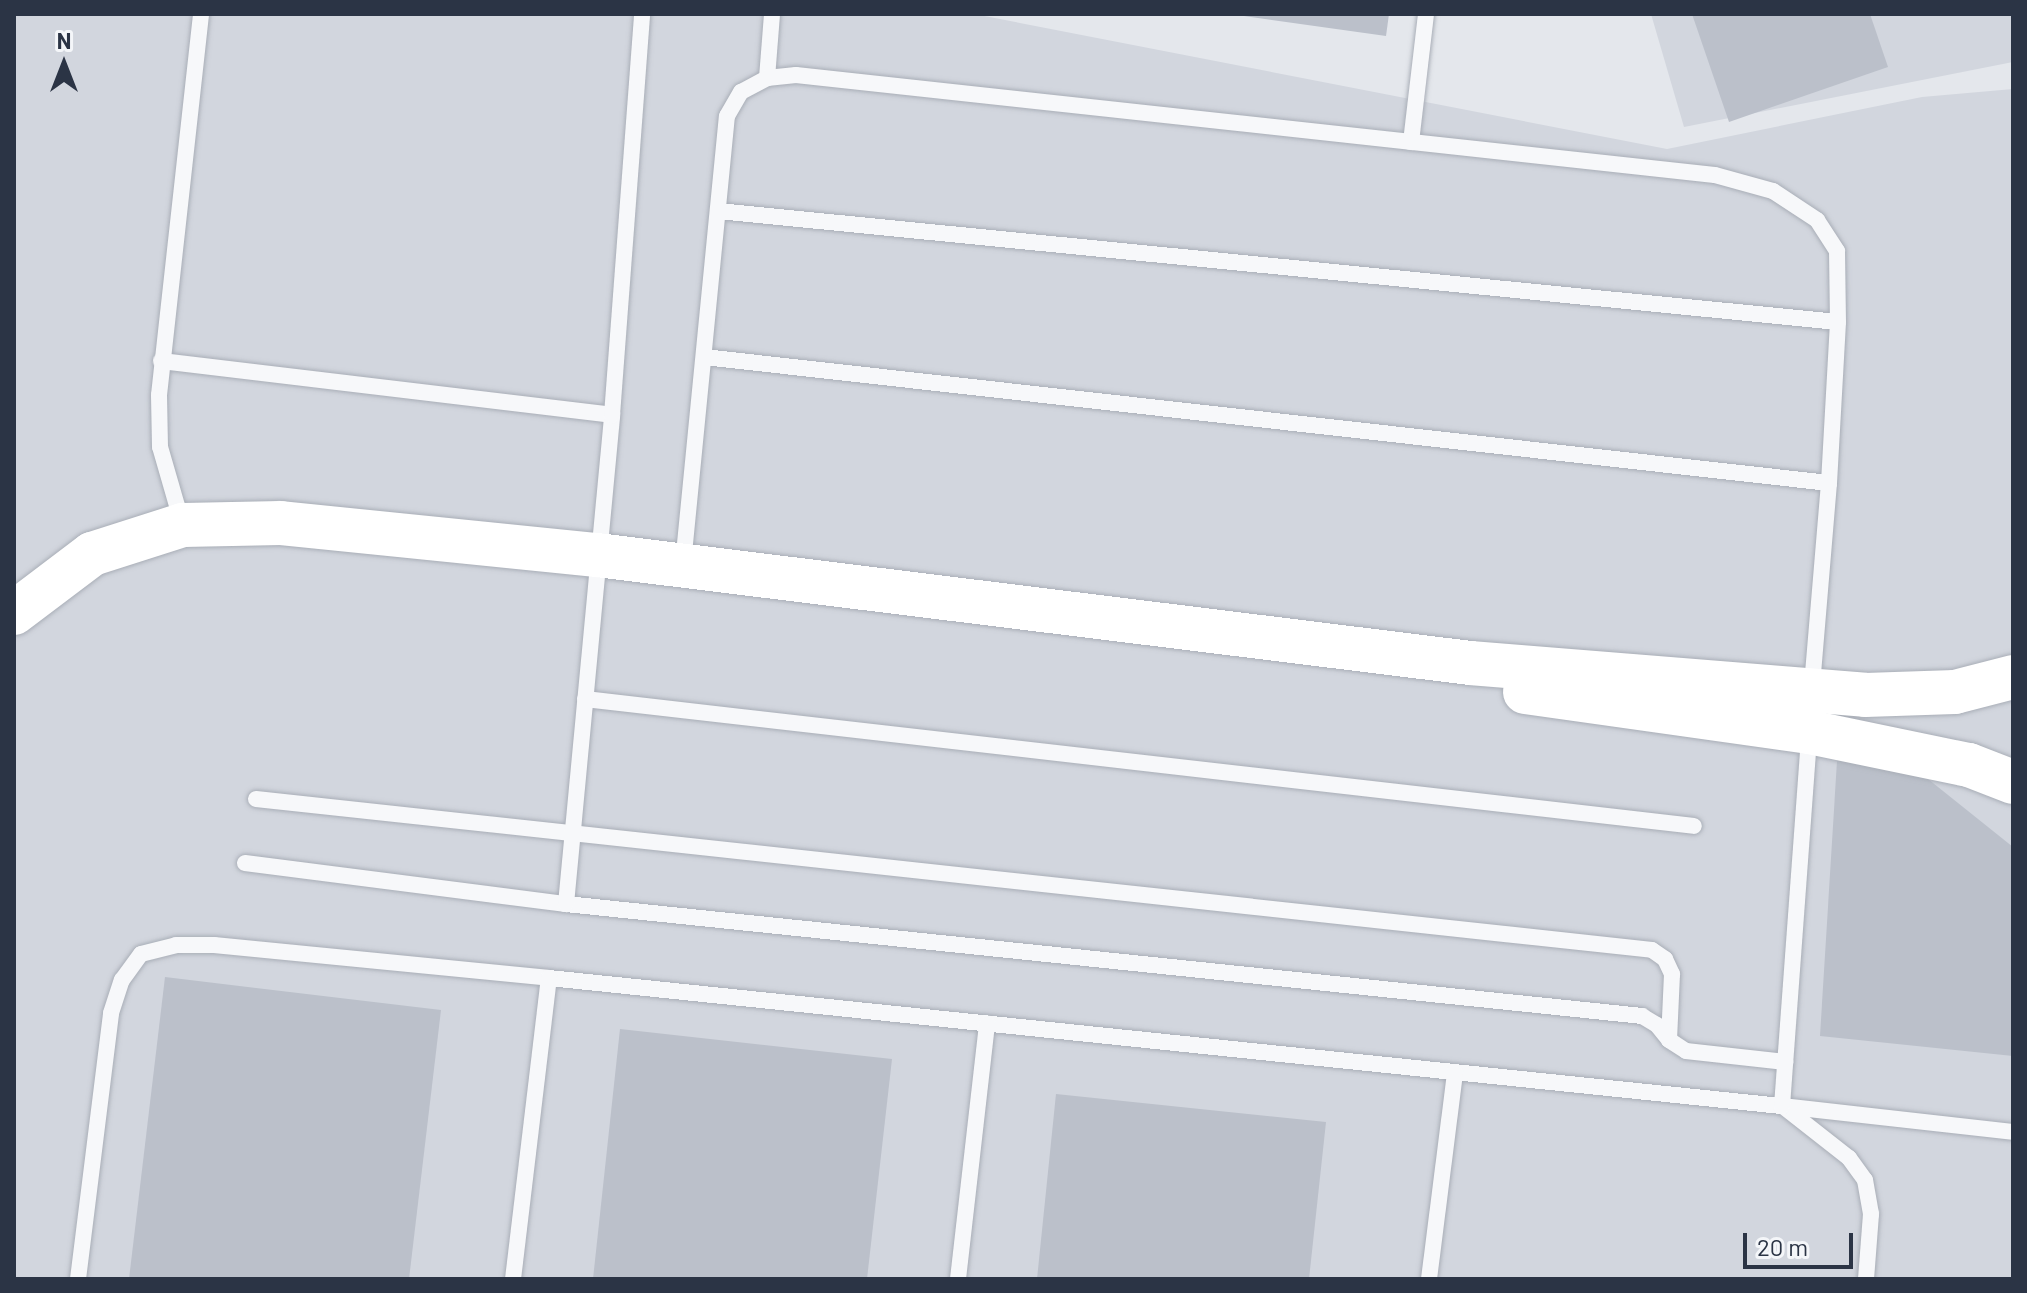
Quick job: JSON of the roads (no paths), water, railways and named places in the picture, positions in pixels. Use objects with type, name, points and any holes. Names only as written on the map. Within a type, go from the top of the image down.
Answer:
[{"type":"street","points":[[14,613],[92,554],[183,525],[281,523],[597,555],[1470,663],[1811,711],[2013,782]]},
{"type":"street","points":[[1811,711],[1865,695],[1955,692],[2013,677]]},
{"type":"lane","points":[[183,525],[160,447],[161,361],[201,14]]},
{"type":"lane","points":[[566,904],[612,415],[642,14]]},
{"type":"lane","points":[[767,78],[772,14]]},
{"type":"lane","points":[[1411,142],[1426,14]]},
{"type":"lane","points":[[683,566],[727,116],[741,92],[767,78],[796,75],[1715,175],[1773,191],[1817,220],[1837,251],[1838,322],[1829,483],[1782,1106]]},
{"type":"lane","points":[[718,211],[1838,322]]},
{"type":"lane","points":[[704,357],[1829,483]]},
{"type":"lane","points":[[161,361],[612,415]]},
{"type":"lane","points":[[585,699],[1694,826]]},
{"type":"lane","points":[[256,799],[1652,950],[1665,959],[1672,974],[1669,1040]]},
{"type":"lane","points":[[245,863],[566,904],[1642,1016],[1686,1051],[1785,1062]]},
{"type":"lane","points":[[78,1279],[111,1013],[122,980],[141,954],[176,945],[214,945],[549,978],[2013,1132]]},
{"type":"lane","points":[[513,1279],[549,978]]},
{"type":"lane","points":[[958,1279],[987,1024]]},
{"type":"lane","points":[[1429,1279],[1455,1073]]},
{"type":"lane","points":[[1782,1106],[1849,1158],[1865,1180],[1871,1214],[1866,1279]]}]
